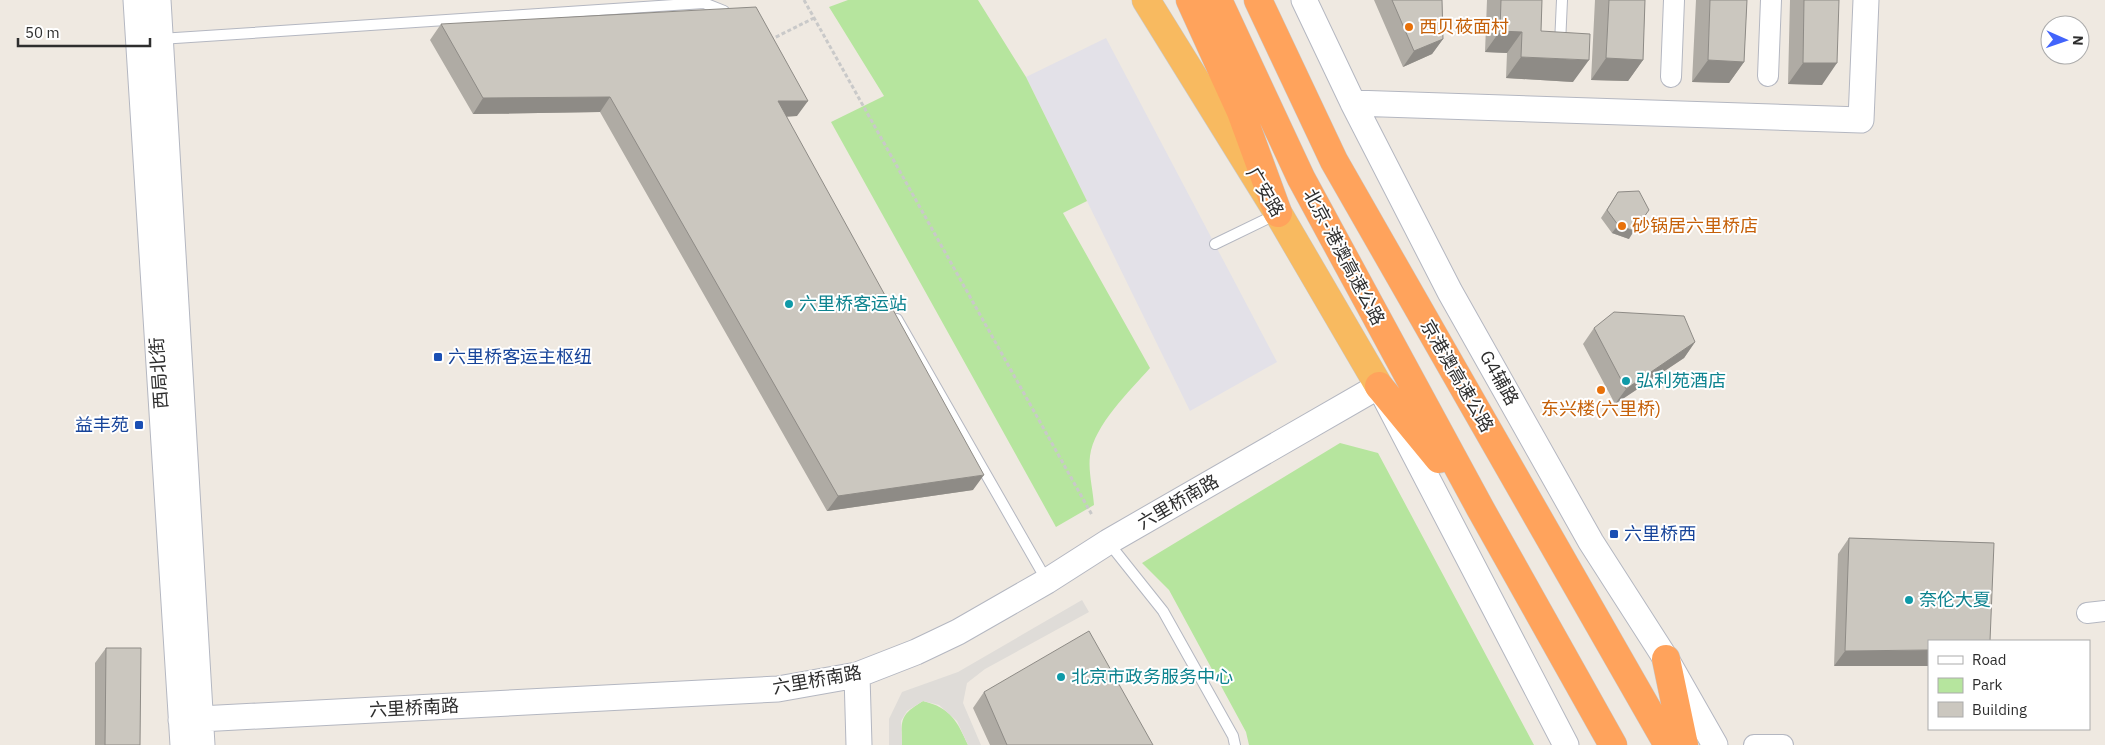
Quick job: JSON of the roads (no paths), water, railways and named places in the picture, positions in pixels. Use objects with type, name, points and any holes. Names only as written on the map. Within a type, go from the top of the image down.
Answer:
[{"type":"highway","name":"广安路","points":[[1146,0],[1278,213],[1379,386]]},
{"type":"highway","points":[[1190,0],[1241,112],[1278,213]]},
{"type":"highway","name":"北京-港澳高速公路","points":[[1218,0],[1301,178],[1480,508]]},
{"type":"highway","name":"京港澳高速公路","points":[[1258,0],[1334,161],[1668,745]]},
{"type":"highway","points":[[1379,386],[1480,508],[1613,745]]},
{"type":"highway","points":[[1666,659],[1684,745]]},
{"type":"street","name":"西局北街","points":[[136,0],[149,39],[191,720],[202,745]]},
{"type":"street","name":"西局北街","points":[[149,39],[158,0]]},
{"type":"street","name":"G4辅路","points":[[1304,0],[1353,103],[1450,292],[1591,542],[1666,659],[1715,745]]},
{"type":"street","points":[[1671,77],[1674,0]]},
{"type":"street","points":[[1768,76],[1771,0]]},
{"type":"street","points":[[1353,103],[1861,120],[1866,0]]},
{"type":"street","points":[[1379,386],[1566,745]]},
{"type":"street","name":"六里桥南路","points":[[191,720],[778,689],[857,675],[916,652],[958,632],[1047,581],[1108,542],[1379,386]]},
{"type":"street","points":[[857,675],[859,745]]},
{"type":"street","name":"西局北街","points":[[183,745],[191,720]]},
{"type":"street","points":[[1754,745],[1783,745]]},
{"type":"lane","points":[[1560,50],[1562,0]]},
{"type":"lane","points":[[149,39],[704,3],[724,11],[732,27]]},
{"type":"lane","points":[[1215,244],[1278,213]]},
{"type":"lane","points":[[892,310],[1047,581]]},
{"type":"lane","points":[[1108,542],[1163,611],[1233,736],[1235,745]]},
{"type":"place","name":"西贝莜面村","points":[[1409,27]]},
{"type":"place","name":"砂锅居六里桥店","points":[[1622,226]]},
{"type":"place","name":"六里桥客运站","points":[[789,304]]},
{"type":"place","name":"六里桥客运主枢纽","points":[[438,357]]},
{"type":"place","name":"弘利苑酒店","points":[[1626,381]]},
{"type":"place","name":"东兴楼(六里桥)","points":[[1601,390]]},
{"type":"place","name":"益丰苑","points":[[139,425]]},
{"type":"place","name":"六里桥西","points":[[1614,534]]},
{"type":"place","name":"奈伦大夏","points":[[1909,600]]},
{"type":"place","name":"北京市政务服务中心","points":[[1061,677]]}]
